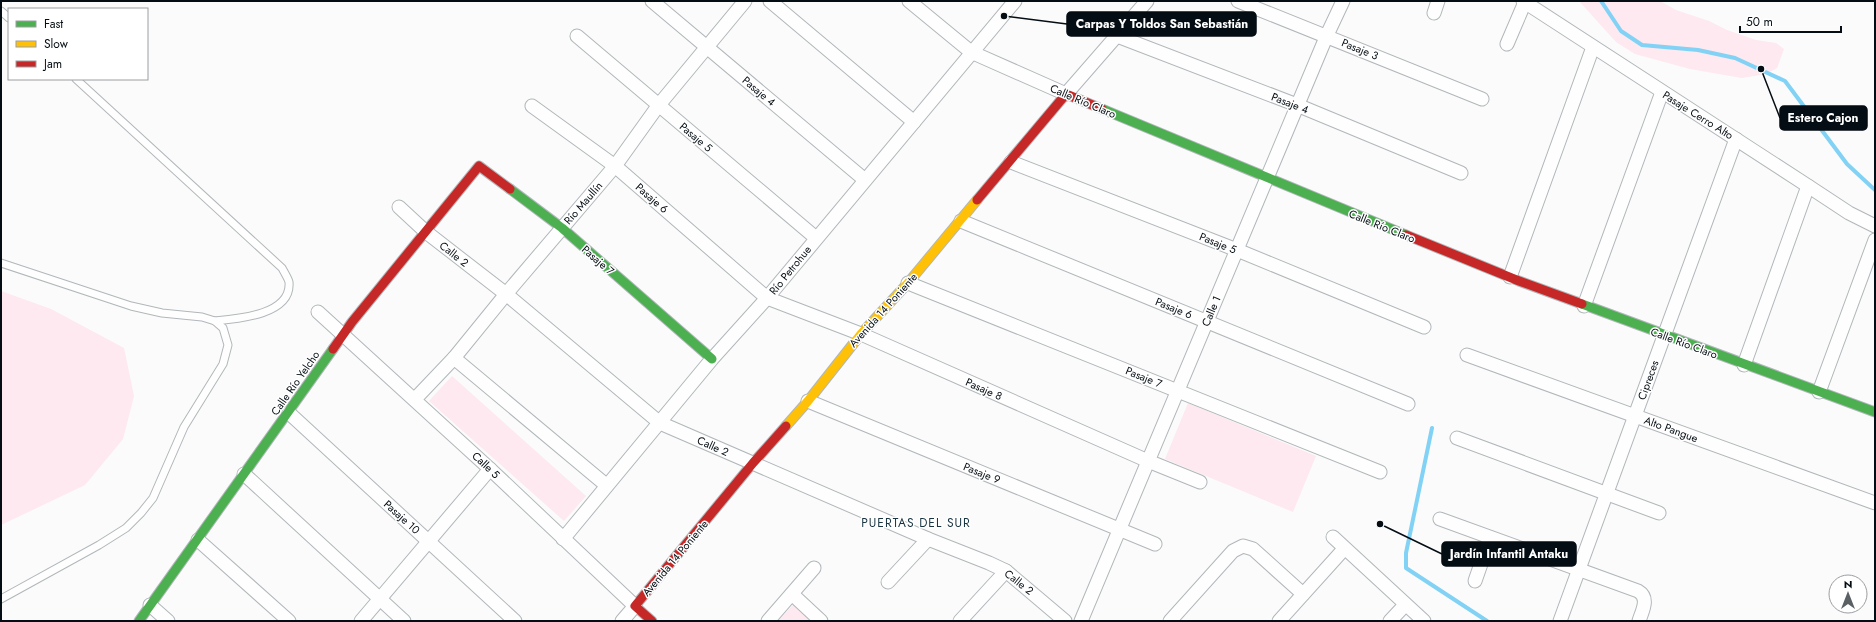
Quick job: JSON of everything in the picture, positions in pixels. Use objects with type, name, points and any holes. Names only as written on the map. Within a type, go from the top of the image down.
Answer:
[{"type":"street","name":"Pasaje 4","points":[[652,1],[865,180]]},
{"type":"street","name":"Río Maullín","points":[[414,400],[454,358],[506,294],[615,166],[658,106],[745,1]]},
{"type":"street","points":[[770,1],[914,122]]},
{"type":"street","name":"Calle Río Claro","points":[[909,1],[971,52],[1066,94],[1267,179],[1510,277],[1664,336],[1875,412]]},
{"type":"street","name":"Río Petrohue","points":[[563,539],[712,359],[767,298],[1015,1]]},
{"type":"street","name":"Avenida 14 Poniente","points":[[622,621],[753,463],[808,401],[860,334],[908,283],[1011,162],[1066,94],[1147,1]]},
{"type":"street","name":"Pasaje 3","points":[[1238,1],[1327,35],[1482,99]]},
{"type":"street","name":"Calle 1","points":[[1081,621],[1297,105],[1343,1]]},
{"type":"street","points":[[1507,44],[1524,2]]},
{"type":"street","name":"Pasaje Cerro Alto","points":[[1524,2],[1850,213],[1875,226]]},
{"type":"street","name":"Pasaje 5","points":[[577,36],[816,238]]},
{"type":"street","name":"Pasaje 4","points":[[1117,36],[1297,105],[1461,172]]},
{"type":"street","points":[[1510,277],[1593,47]]},
{"type":"street","points":[[1584,306],[1662,92]]},
{"type":"street","name":"Pasaje 6","points":[[532,106],[615,166],[767,298]]},
{"type":"street","name":"Cipreces","points":[[1560,621],[1736,139]]},
{"type":"street","name":"Pasaje 5","points":[[1011,162],[1236,250],[1424,327]]},
{"type":"street","name":"Pasaje 7","points":[[479,166],[562,228],[712,359]]},
{"type":"street","name":"Calle Río Yelcho","points":[[139,621],[344,335],[479,166]]},
{"type":"street","points":[[1744,365],[1808,186]]},
{"type":"street","name":"Calle 2","points":[[399,207],[426,232],[506,294],[660,423],[928,539],[990,563],[1006,571],[1066,621]]},
{"type":"street","name":"Pasaje 6","points":[[961,221],[1408,404]]},
{"type":"street","points":[[1819,392],[1875,240]]},
{"type":"street","name":"Pasaje 7","points":[[908,283],[1380,472]]},
{"type":"street","name":"Pasaje 8","points":[[767,298],[860,334],[1148,461],[1200,482]]},
{"type":"street","name":"Calle 5","points":[[318,312],[652,621]]},
{"type":"street","name":"Alto Pangue","points":[[1467,355],[1875,503]]},
{"type":"street","points":[[454,358],[606,486]]},
{"type":"street","name":"Pasaje 9","points":[[808,401],[1155,544]]},
{"type":"street","name":"Pasaje 10","points":[[289,413],[515,621]]},
{"type":"street","points":[[1457,438],[1659,513]]},
{"type":"street","points":[[361,621],[490,470]]},
{"type":"street","points":[[244,474],[404,621]]},
{"type":"street","points":[[1440,519],[1641,593],[1645,602],[1639,621]]},
{"type":"street","points":[[1333,538],[1424,621]]},
{"type":"street","points":[[1475,581],[1490,538]]},
{"type":"street","points":[[888,582],[928,539]]},
{"type":"street","points":[[198,540],[289,621]]},
{"type":"street","points":[[1170,621],[1233,551],[1243,546],[1253,549],[1303,594]]},
{"type":"street","points":[[1279,621],[1344,549]]},
{"type":"street","points":[[768,621],[814,568]]},
{"type":"street","points":[[960,621],[1006,571]]},
{"type":"street","points":[[792,594],[821,621]]},
{"type":"street","points":[[150,605],[168,621]]},
{"type":"street","points":[[1390,621],[1405,605]]},
{"type":"lane","points":[[77,80],[282,268],[289,282],[287,295],[277,305],[252,317],[215,321]]},
{"type":"lane","points":[[1,263],[131,306],[162,313],[202,317],[215,321],[224,328],[227,353],[223,364],[184,427],[153,498],[126,528],[99,545],[1,599]]},
{"type":"shaded area","points":[[1579,1],[1660,1],[1676,10],[1709,21],[1727,30],[1756,40],[1776,43],[1784,49],[1777,68],[1766,74],[1742,78],[1690,69],[1635,54],[1616,42]]},
{"type":"shaded area","points":[[1,291],[51,309],[124,348],[134,396],[123,439],[85,485],[1,525]]},
{"type":"shaded area","points":[[452,376],[586,496],[564,521],[429,401]]},
{"type":"shaded area","points":[[1188,403],[1316,456],[1293,512],[1165,459]]},
{"type":"shaded area","points":[[794,604],[812,621],[778,621]]},
{"type":"waterway","points":[[1601,1],[1621,31],[1642,45],[1698,50],[1735,58],[1785,81],[1847,164],[1875,190]]},
{"type":"waterway","points":[[1432,428],[1406,553],[1406,568],[1487,621]]},
{"type":"traffic: fast","points":[[1102,109],[1406,235]]},
{"type":"traffic: fast","points":[[510,189],[562,228],[712,359]]},
{"type":"traffic: fast","points":[[1582,304],[1875,412]]},
{"type":"traffic: fast","points":[[139,621],[333,349]]},
{"type":"traffic: slow","points":[[786,426],[808,401],[861,334],[908,283],[977,200]]},
{"type":"traffic: jam","points":[[977,200],[1066,94],[1102,109]]},
{"type":"traffic: jam","points":[[333,349],[352,322],[479,166],[510,189]]},
{"type":"traffic: jam","points":[[1406,235],[1519,281],[1582,304]]},
{"type":"traffic: jam","points":[[652,621],[635,606],[753,463],[786,426]]},
{"type":"place","name":"Carpas Y Toldos San Sebastián","points":[[1004,16]]},
{"type":"place","name":"Estero Cajon","points":[[1761,69]]},
{"type":"place","name":"Jardín Infantil Antaku","points":[[1380,524]]},
{"type":"district","name":"PUERTAS DEL SUR","points":[[916,523]]}]
